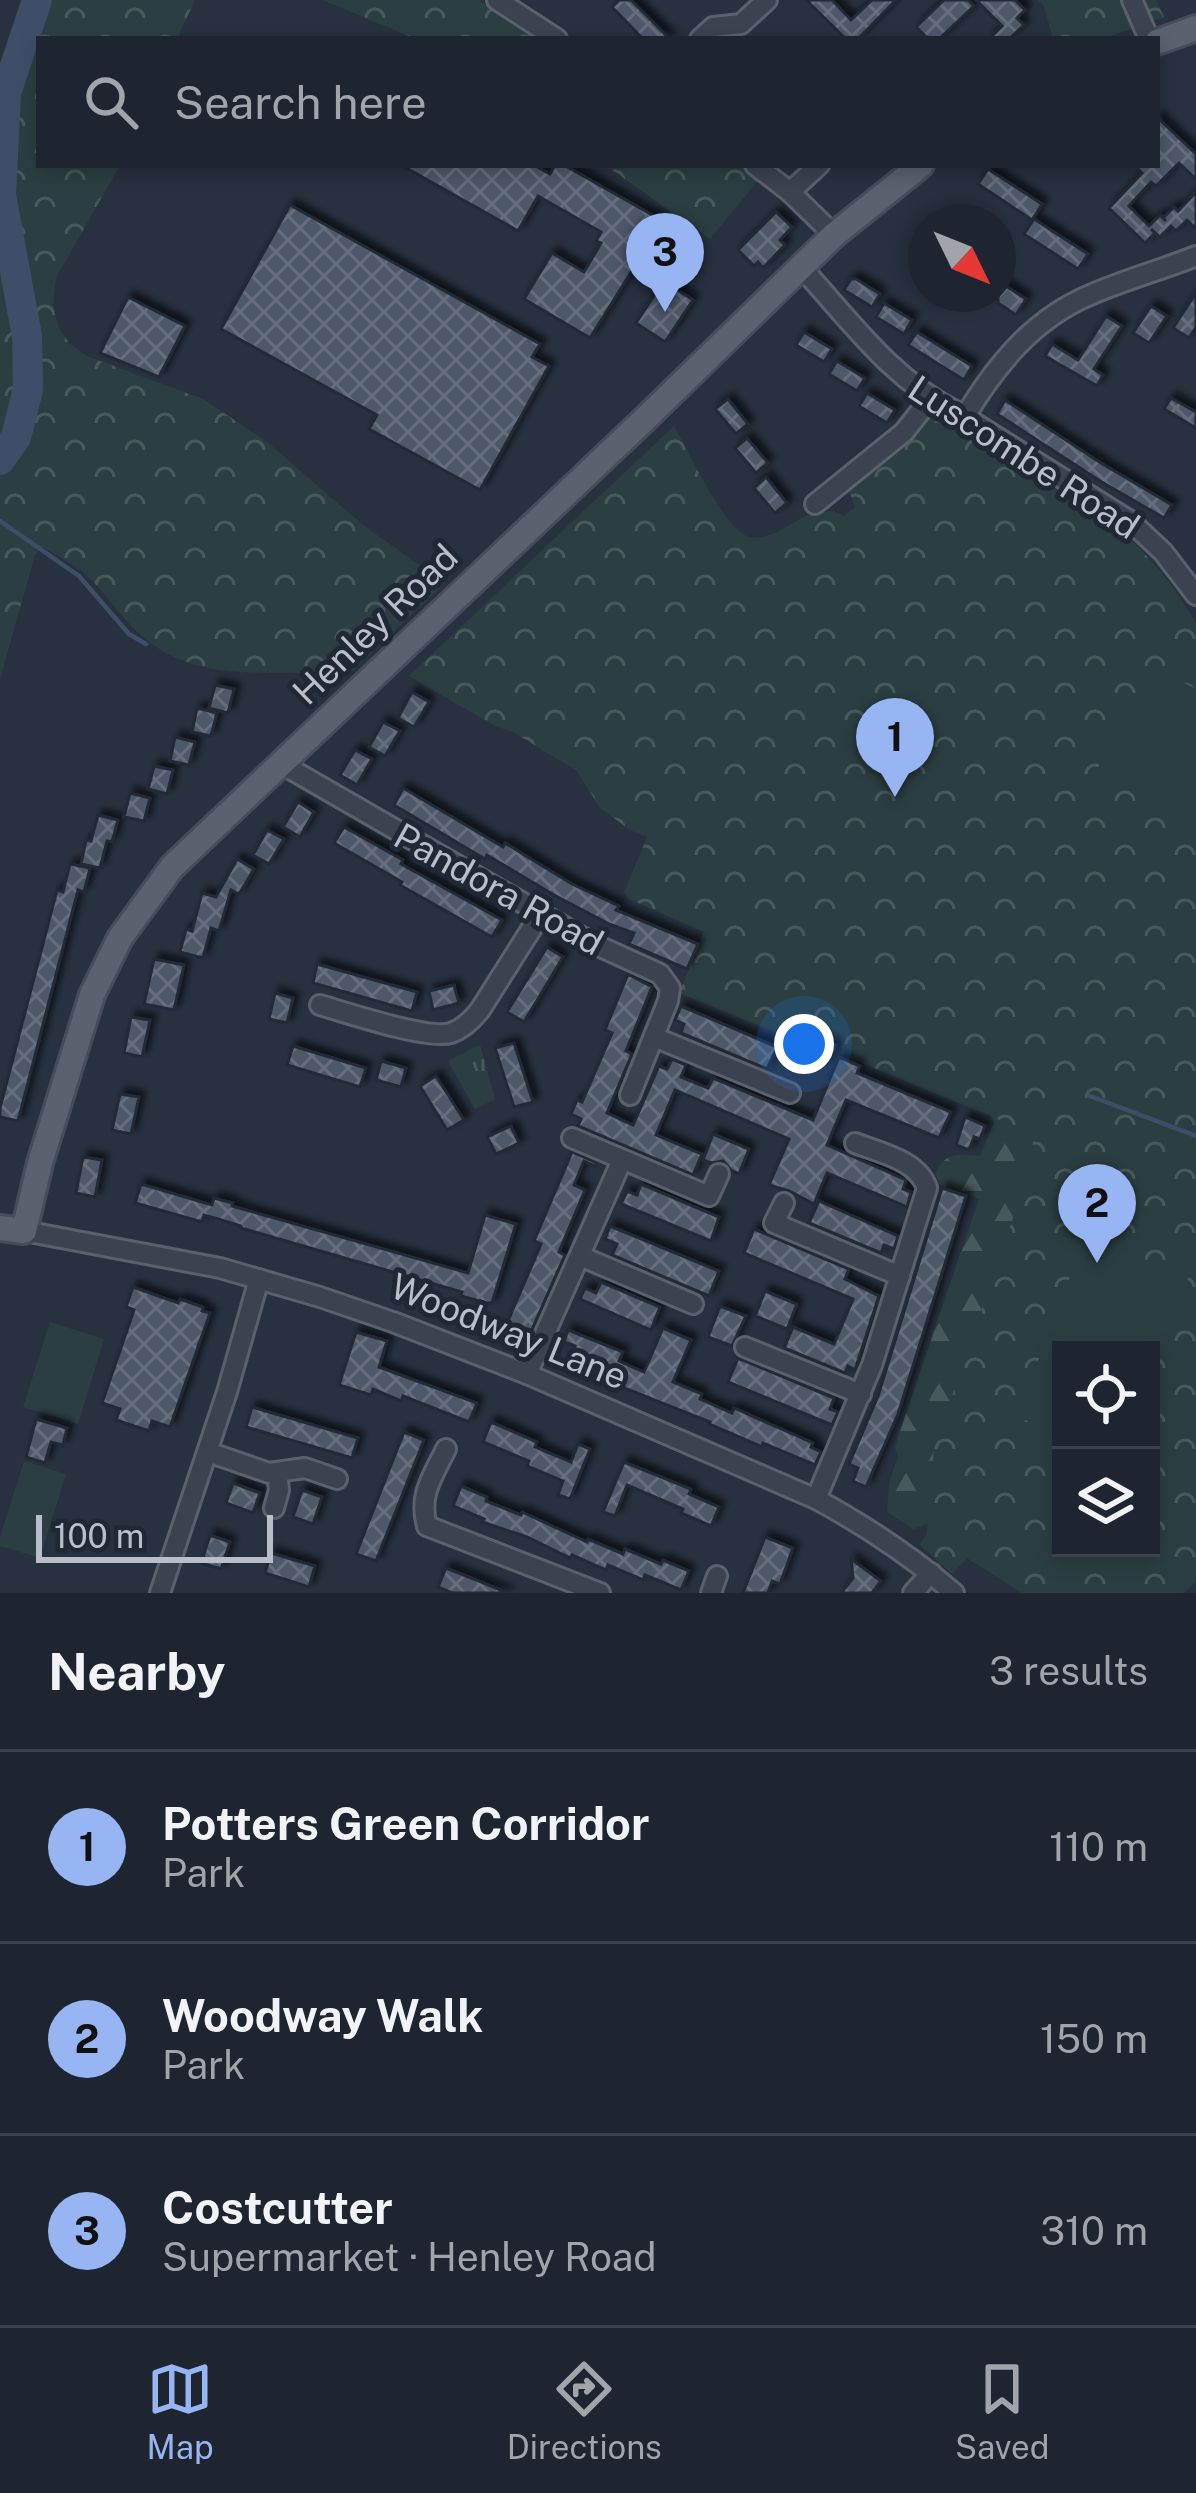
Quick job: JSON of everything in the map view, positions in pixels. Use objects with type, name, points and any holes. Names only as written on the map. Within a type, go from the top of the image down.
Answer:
[{"type":"main road","points":[[1160,41],[1196,28]]},
{"type":"main road","name":"Henley Road","points":[[12,1230],[40,1163],[80,1027],[106,964],[172,867],[834,235],[917,168]]},
{"type":"street","points":[[497,0],[552,36]]},
{"type":"street","points":[[703,36],[713,26],[741,24],[767,0]]},
{"type":"street","points":[[1132,0],[1148,36]]},
{"type":"street","points":[[758,168],[834,235]]},
{"type":"street","points":[[790,192],[817,168]]},
{"type":"street","points":[[964,418],[1017,345],[1060,310],[1196,256]]},
{"type":"street","name":"Luscombe Road","points":[[801,267],[883,360],[930,399],[1130,521],[1163,552],[1196,595]]},
{"type":"street","points":[[815,504],[904,432],[930,399]]},
{"type":"street","points":[[837,488],[852,505]]},
{"type":"street","name":"Pandora Road","points":[[280,763],[594,944],[660,974],[670,988],[668,1001],[630,1094]]},
{"type":"street","points":[[320,1006],[433,1035],[454,1032],[480,1010],[542,912]]},
{"type":"street","points":[[654,1037],[790,1093]]},
{"type":"street","points":[[572,1138],[709,1196],[719,1174]]},
{"type":"street","points":[[816,1499],[861,1394],[926,1195],[922,1174],[855,1143]]},
{"type":"street","points":[[527,1374],[622,1160]]},
{"type":"street","points":[[784,1203],[774,1223],[900,1276]]},
{"type":"street","name":"Woodway Lane","points":[[12,1230],[220,1268],[393,1322],[527,1374],[816,1499],[866,1526],[954,1593]]},
{"type":"street","points":[[580,1256],[693,1304]]},
{"type":"street","points":[[160,1593],[260,1279]]},
{"type":"street","points":[[746,1347],[861,1394]]},
{"type":"street","points":[[427,1526],[424,1496],[446,1449]]},
{"type":"street","points":[[208,1452],[277,1474],[304,1468],[337,1479]]},
{"type":"street","points":[[274,1508],[277,1474]]},
{"type":"street","points":[[411,1543],[427,1526]]},
{"type":"street","points":[[427,1526],[600,1593]]},
{"type":"street","points":[[913,1593],[931,1573]]},
{"type":"green space","points":[[49,0],[195,0],[178,36],[37,36]]},
{"type":"green space","points":[[323,0],[478,0],[535,36],[409,36]]},
{"type":"green space","points":[[1038,0],[1156,0],[1164,17],[1110,36],[1052,36]]},
{"type":"green space","points":[[36,40],[36,168],[118,168],[56,278],[53,306],[58,326],[70,344],[87,356],[203,399],[267,442],[364,526],[445,583],[347,676],[224,670],[177,658],[135,629],[83,572],[43,547],[35,555],[0,679],[0,472],[13,458],[23,435],[37,362],[10,192],[17,99]]},
{"type":"green space","points":[[609,168],[742,168],[759,179],[710,239]]},
{"type":"green space","points":[[0,250],[14,323],[17,372],[15,397],[0,444]]},
{"type":"green space","points":[[926,415],[933,415],[1120,531],[1156,567],[1196,623],[1196,1582],[1183,1593],[1022,1593],[967,1558],[952,1574],[919,1544],[927,1534],[934,1448],[1028,1175],[1034,1134],[840,1054],[843,1042],[809,1029],[802,1043],[679,993],[704,932],[624,893],[647,837],[600,808],[577,771],[409,676],[674,426],[729,521],[749,537],[773,534],[811,513],[831,511],[844,516],[855,507],[851,483]]},
{"type":"green space","points":[[1151,666],[1196,689],[1196,825],[1095,773]]},
{"type":"green space","points":[[480,1045],[495,1099],[475,1109],[448,1061]]},
{"type":"green space","points":[[1072,1072],[936,1511],[928,1524],[913,1529],[887,1512],[889,1483],[898,1457],[895,1446],[979,1199],[940,1184],[935,1173],[953,1156],[980,1156],[994,1123],[985,1105]]},
{"type":"green space","points":[[1085,1237],[1189,1276],[1160,1352],[1160,1341],[1052,1341],[1052,1430],[1017,1417]]},
{"type":"green space","points":[[50,1322],[104,1339],[78,1424],[23,1407]]},
{"type":"green space","points":[[24,1461],[66,1474],[40,1558],[0,1546]]},
{"type":"building","points":[[619,0],[631,0],[667,36],[640,36],[612,7]]},
{"type":"building","points":[[806,0],[832,0],[851,20],[872,0],[896,0],[861,36],[843,36]]},
{"type":"building","points":[[944,0],[968,0],[974,6],[942,36],[925,36],[916,27]]},
{"type":"building","points":[[976,0],[1015,0],[1025,10],[1017,18],[1024,25],[1012,36],[992,36],[1002,26]]},
{"type":"building","points":[[1160,120],[1196,154],[1196,179],[1179,163],[1156,186],[1151,182],[1129,206],[1149,226],[1174,207],[1178,211],[1196,192],[1196,229],[1187,220],[1160,237],[1151,229],[1155,233],[1145,243],[1109,208],[1142,173],[1137,168],[1160,168]]},
{"type":"building","points":[[406,168],[539,168],[550,174],[553,168],[569,168],[663,221],[590,338],[524,299],[552,253],[584,272],[601,243],[596,241],[601,232],[538,196],[518,231]]},
{"type":"building","points":[[988,169],[1042,204],[1032,220],[1016,209],[1016,204],[1008,204],[978,184]]},
{"type":"building","points":[[290,205],[540,344],[532,357],[549,366],[480,490],[369,429],[377,415],[221,329]]},
{"type":"building","points":[[776,212],[792,227],[780,240],[785,245],[763,268],[758,262],[754,266],[738,250]]},
{"type":"building","points":[[1034,219],[1088,254],[1078,269],[1024,234]]},
{"type":"building","points":[[851,279],[880,294],[872,307],[844,290]]},
{"type":"building","points":[[664,281],[693,300],[665,342],[636,323]]},
{"type":"building","points":[[1016,293],[1026,299],[1016,315],[1012,312],[1016,312]]},
{"type":"building","points":[[1196,293],[1196,327],[1189,338],[1173,328]]},
{"type":"building","points":[[128,297],[185,326],[159,377],[100,353]]},
{"type":"building","points":[[884,303],[912,320],[904,334],[876,317]]},
{"type":"building","points":[[1151,306],[1167,316],[1149,343],[1133,333]]},
{"type":"building","points":[[1106,316],[1122,326],[1094,369],[1103,375],[1097,386],[1045,356],[1052,344],[1078,360]]},
{"type":"building","points":[[804,332],[832,349],[824,362],[796,345]]},
{"type":"building","points":[[917,332],[972,366],[964,380],[908,345]]},
{"type":"building","points":[[837,361],[865,378],[857,391],[829,374]]},
{"type":"building","points":[[867,393],[895,410],[887,423],[859,406]]},
{"type":"building","points":[[1171,398],[1196,412],[1196,428],[1164,409]]},
{"type":"building","points":[[728,399],[748,424],[736,434],[715,409]]},
{"type":"building","points":[[1005,400],[1172,505],[1164,518],[997,414]]},
{"type":"building","points":[[747,438],[768,463],[756,473],[735,448]]},
{"type":"building","points":[[766,477],[787,503],[775,513],[754,488]]},
{"type":"building","points":[[215,685],[234,689],[228,713],[209,708]]},
{"type":"building","points":[[412,692],[429,702],[414,727],[398,718]]},
{"type":"building","points":[[197,708],[217,713],[211,736],[192,732]]},
{"type":"building","points":[[383,722],[400,731],[385,756],[369,747]]},
{"type":"building","points":[[175,737],[195,742],[189,765],[170,761]]},
{"type":"building","points":[[355,750],[372,759],[357,785],[340,775]]},
{"type":"building","points":[[154,766],[173,770],[167,794],[148,789]]},
{"type":"building","points":[[403,788],[503,847],[505,843],[619,906],[616,910],[698,944],[687,969],[629,944],[634,933],[554,895],[487,855],[485,859],[394,805]]},
{"type":"building","points":[[130,793],[150,798],[144,821],[124,817]]},
{"type":"building","points":[[298,802],[314,812],[300,837],[283,827]]},
{"type":"building","points":[[98,815],[118,820],[100,868],[81,864]]},
{"type":"building","points":[[344,827],[502,920],[492,937],[334,843]]},
{"type":"building","points":[[267,830],[284,839],[269,864],[253,855]]},
{"type":"building","points":[[237,859],[254,869],[239,894],[231,890],[219,931],[211,928],[203,958],[180,952],[186,929],[192,931],[202,893],[216,897]]},
{"type":"building","points":[[70,864],[90,868],[84,892],[78,890],[18,1121],[0,1117],[57,890],[63,892]]},
{"type":"building","points":[[547,947],[563,957],[524,1022],[507,1012]]},
{"type":"building","points":[[154,959],[184,965],[174,1010],[144,1004]]},
{"type":"building","points":[[317,964],[417,992],[412,1011],[313,983]]},
{"type":"building","points":[[628,974],[652,987],[626,1051],[632,1054],[607,1113],[633,1125],[659,1066],[667,1069],[672,1059],[686,1065],[681,1077],[708,1088],[713,1078],[813,1120],[839,1057],[860,1066],[857,1073],[951,1112],[939,1138],[846,1100],[827,1145],[906,1180],[903,1189],[911,1192],[907,1207],[827,1173],[814,1204],[769,1185],[789,1139],[675,1090],[656,1135],[702,1154],[693,1175],[578,1126],[581,1119],[571,1114],[577,1100],[582,1102],[612,1033],[605,1030]]},
{"type":"building","points":[[454,985],[459,1003],[433,1010],[429,991]]},
{"type":"building","points":[[275,993],[293,998],[287,1023],[269,1019]]},
{"type":"building","points":[[681,1006],[777,1047],[767,1069],[681,1033],[684,1024],[675,1020]]},
{"type":"building","points":[[131,1017],[150,1020],[142,1057],[124,1053]]},
{"type":"building","points":[[815,1037],[836,1045],[827,1065],[807,1057]]},
{"type":"building","points":[[514,1043],[533,1102],[514,1107],[495,1048]]},
{"type":"building","points":[[293,1046],[366,1068],[360,1087],[287,1065]]},
{"type":"building","points":[[381,1061],[406,1068],[401,1087],[376,1080]]},
{"type":"building","points":[[436,1076],[464,1120],[447,1130],[420,1086]]},
{"type":"building","points":[[120,1094],[139,1097],[131,1134],[112,1130]]},
{"type":"building","points":[[965,1117],[985,1126],[969,1150],[956,1145]]},
{"type":"building","points":[[511,1126],[519,1143],[496,1154],[487,1137]]},
{"type":"building","points":[[713,1134],[749,1149],[739,1174],[723,1161],[703,1160]]},
{"type":"building","points":[[572,1152],[597,1163],[584,1161],[574,1185],[585,1190],[559,1252],[565,1255],[530,1334],[520,1329],[515,1343],[501,1337],[541,1244],[534,1241]]},
{"type":"building","points":[[83,1157],[102,1160],[95,1197],[76,1193]]},
{"type":"building","points":[[141,1184],[212,1205],[214,1198],[233,1203],[468,1273],[485,1215],[516,1224],[492,1303],[487,1303],[204,1215],[202,1222],[135,1203]]},
{"type":"building","points":[[641,1184],[719,1217],[711,1241],[621,1204],[627,1191],[637,1195]]},
{"type":"building","points":[[942,1188],[966,1196],[898,1414],[866,1487],[853,1481],[858,1468],[849,1464],[878,1396]]},
{"type":"building","points":[[819,1201],[898,1236],[894,1249],[884,1245],[881,1253],[809,1223]]},
{"type":"building","points":[[610,1226],[719,1271],[709,1296],[612,1255],[617,1244],[605,1239]]},
{"type":"building","points":[[754,1229],[849,1269],[845,1279],[879,1296],[855,1370],[848,1366],[845,1373],[784,1348],[793,1327],[834,1344],[853,1299],[744,1253]]},
{"type":"building","points":[[601,1282],[660,1307],[651,1330],[580,1299],[585,1288],[596,1293]]},
{"type":"building","points":[[133,1287],[178,1303],[180,1299],[210,1313],[170,1427],[152,1421],[149,1431],[116,1420],[120,1409],[102,1403],[134,1310],[126,1307]]},
{"type":"building","points":[[765,1291],[797,1304],[787,1329],[755,1316]]},
{"type":"building","points":[[720,1306],[746,1316],[732,1346],[708,1337]]},
{"type":"building","points":[[663,1328],[691,1340],[673,1382],[732,1413],[734,1408],[813,1443],[811,1447],[821,1452],[815,1465],[614,1384],[616,1377],[571,1357],[575,1346],[564,1342],[568,1330],[623,1352],[619,1361],[644,1372]]},
{"type":"building","points":[[356,1332],[387,1341],[379,1367],[477,1403],[469,1422],[403,1396],[401,1401],[373,1389],[371,1395],[339,1385]]},
{"type":"building","points":[[738,1358],[834,1398],[830,1409],[838,1412],[832,1425],[728,1382]]},
{"type":"building","points":[[252,1407],[358,1438],[352,1458],[246,1427]]},
{"type":"building","points":[[36,1419],[67,1428],[63,1445],[51,1442],[45,1463],[26,1457]]},
{"type":"building","points":[[491,1422],[571,1462],[578,1444],[590,1449],[570,1499],[558,1495],[563,1481],[483,1442]]},
{"type":"building","points":[[404,1432],[424,1440],[376,1561],[356,1554]]},
{"type":"building","points":[[624,1462],[691,1489],[689,1494],[719,1507],[711,1526],[627,1485],[615,1516],[603,1512]]},
{"type":"building","points":[[233,1483],[260,1493],[253,1513],[226,1503]]},
{"type":"building","points":[[461,1486],[587,1542],[623,1554],[625,1549],[689,1571],[681,1590],[645,1575],[643,1580],[608,1565],[606,1570],[570,1558],[482,1522],[484,1519],[453,1506]]},
{"type":"building","points":[[302,1490],[322,1497],[313,1524],[293,1517]]},
{"type":"building","points":[[210,1535],[230,1542],[221,1569],[201,1563]]},
{"type":"building","points":[[765,1537],[793,1548],[780,1584],[772,1581],[768,1593],[743,1593]]},
{"type":"building","points":[[271,1553],[315,1566],[309,1587],[265,1573]]},
{"type":"building","points":[[851,1559],[881,1581],[872,1593],[841,1593],[853,1578]]},
{"type":"building","points":[[446,1568],[508,1593],[452,1593],[438,1587]]},
{"type":"waterway","points":[[0,460],[16,437],[28,389],[27,336],[1,195],[6,93],[37,0]]},
{"type":"waterway","points":[[0,521],[79,576],[129,634],[146,644]]},
{"type":"waterway","points":[[1090,1096],[1196,1136]]},
{"type":"place","name":"Costcutter","points":[[665,312]]},
{"type":"place","name":"Potters Green Corridor","points":[[895,797]]},
{"type":"place","name":"Woodway Walk","points":[[1097,1263]]}]
